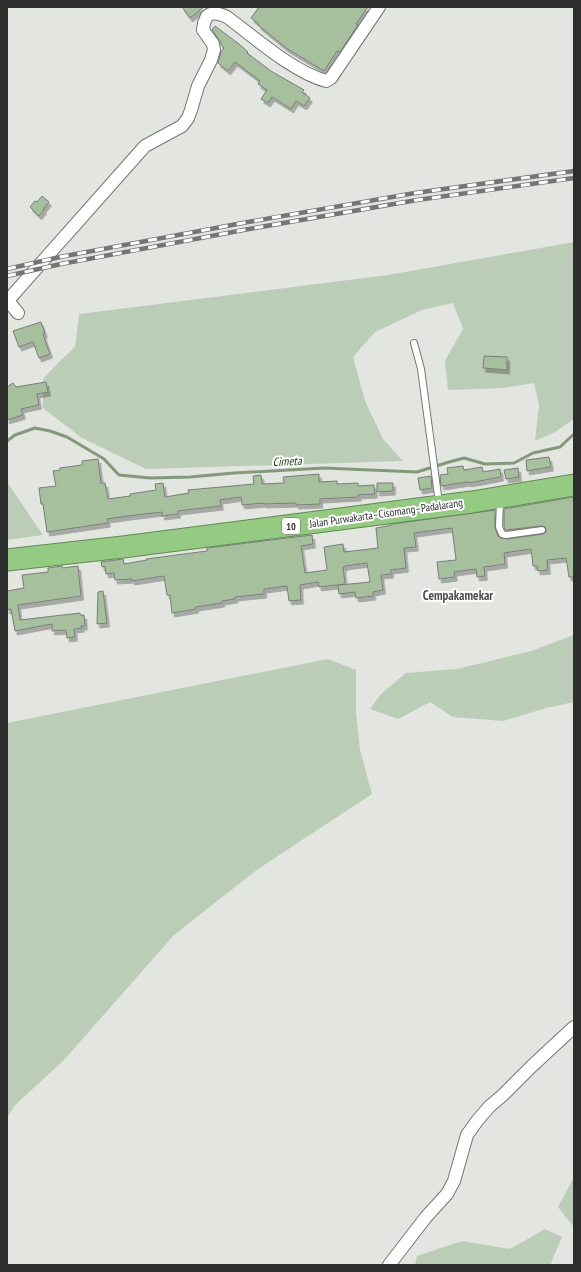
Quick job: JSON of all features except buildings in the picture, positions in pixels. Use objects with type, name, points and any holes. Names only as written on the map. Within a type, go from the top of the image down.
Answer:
[{"type":"highway","name":"Jalan Purwakarta–Cisomang–Padalarang","points":[[7,560],[131,546],[500,498],[574,485]]},
{"type":"street","points":[[18,313],[9,302],[11,297],[145,146],[182,126],[188,118],[198,86],[211,60],[214,50],[213,44],[203,30],[207,16],[213,13],[227,17],[297,68],[326,81],[332,78],[380,7]]},
{"type":"street","points":[[389,1265],[426,1217],[447,1194],[454,1181],[467,1135],[489,1107],[574,1027]]},
{"type":"lane","points":[[414,343],[422,369],[439,506]]},
{"type":"lane","points":[[500,498],[500,527],[502,534],[506,535],[542,530]]},
{"type":"green space","points":[[574,242],[574,419],[555,432],[535,441],[539,405],[534,383],[503,388],[448,390],[445,361],[463,329],[453,303],[422,310],[375,332],[353,357],[365,401],[383,439],[403,461],[146,469],[82,438],[43,408],[43,379],[75,347],[79,314],[388,275]]},
{"type":"green space","points":[[7,482],[43,535],[7,540]]},
{"type":"green space","points":[[574,635],[574,702],[546,708],[503,721],[453,717],[430,702],[398,719],[370,709],[381,694],[406,673],[457,669],[531,651]]},
{"type":"green space","points":[[328,659],[356,670],[356,712],[360,750],[372,794],[258,869],[174,935],[64,1060],[14,1106],[7,1118],[7,723]]},
{"type":"green space","points":[[574,1179],[574,1227],[558,1207]]},
{"type":"green space","points":[[545,1229],[562,1237],[550,1265],[415,1265],[417,1256],[462,1241],[510,1249]]},
{"type":"waterway","name":"Cimeta","points":[[7,441],[15,435],[35,428],[50,431],[67,437],[104,459],[119,475],[150,478],[190,477],[324,468],[417,472],[464,458],[485,464],[514,463],[533,453],[560,447],[574,434]]},
{"type":"railway","points":[[7,269],[60,257],[415,193],[574,171]]},
{"type":"railway","points":[[7,276],[61,264],[249,229],[417,200],[574,178]]},
{"type":"district","name":"Cempakamekar","points":[[458,595]]}]
